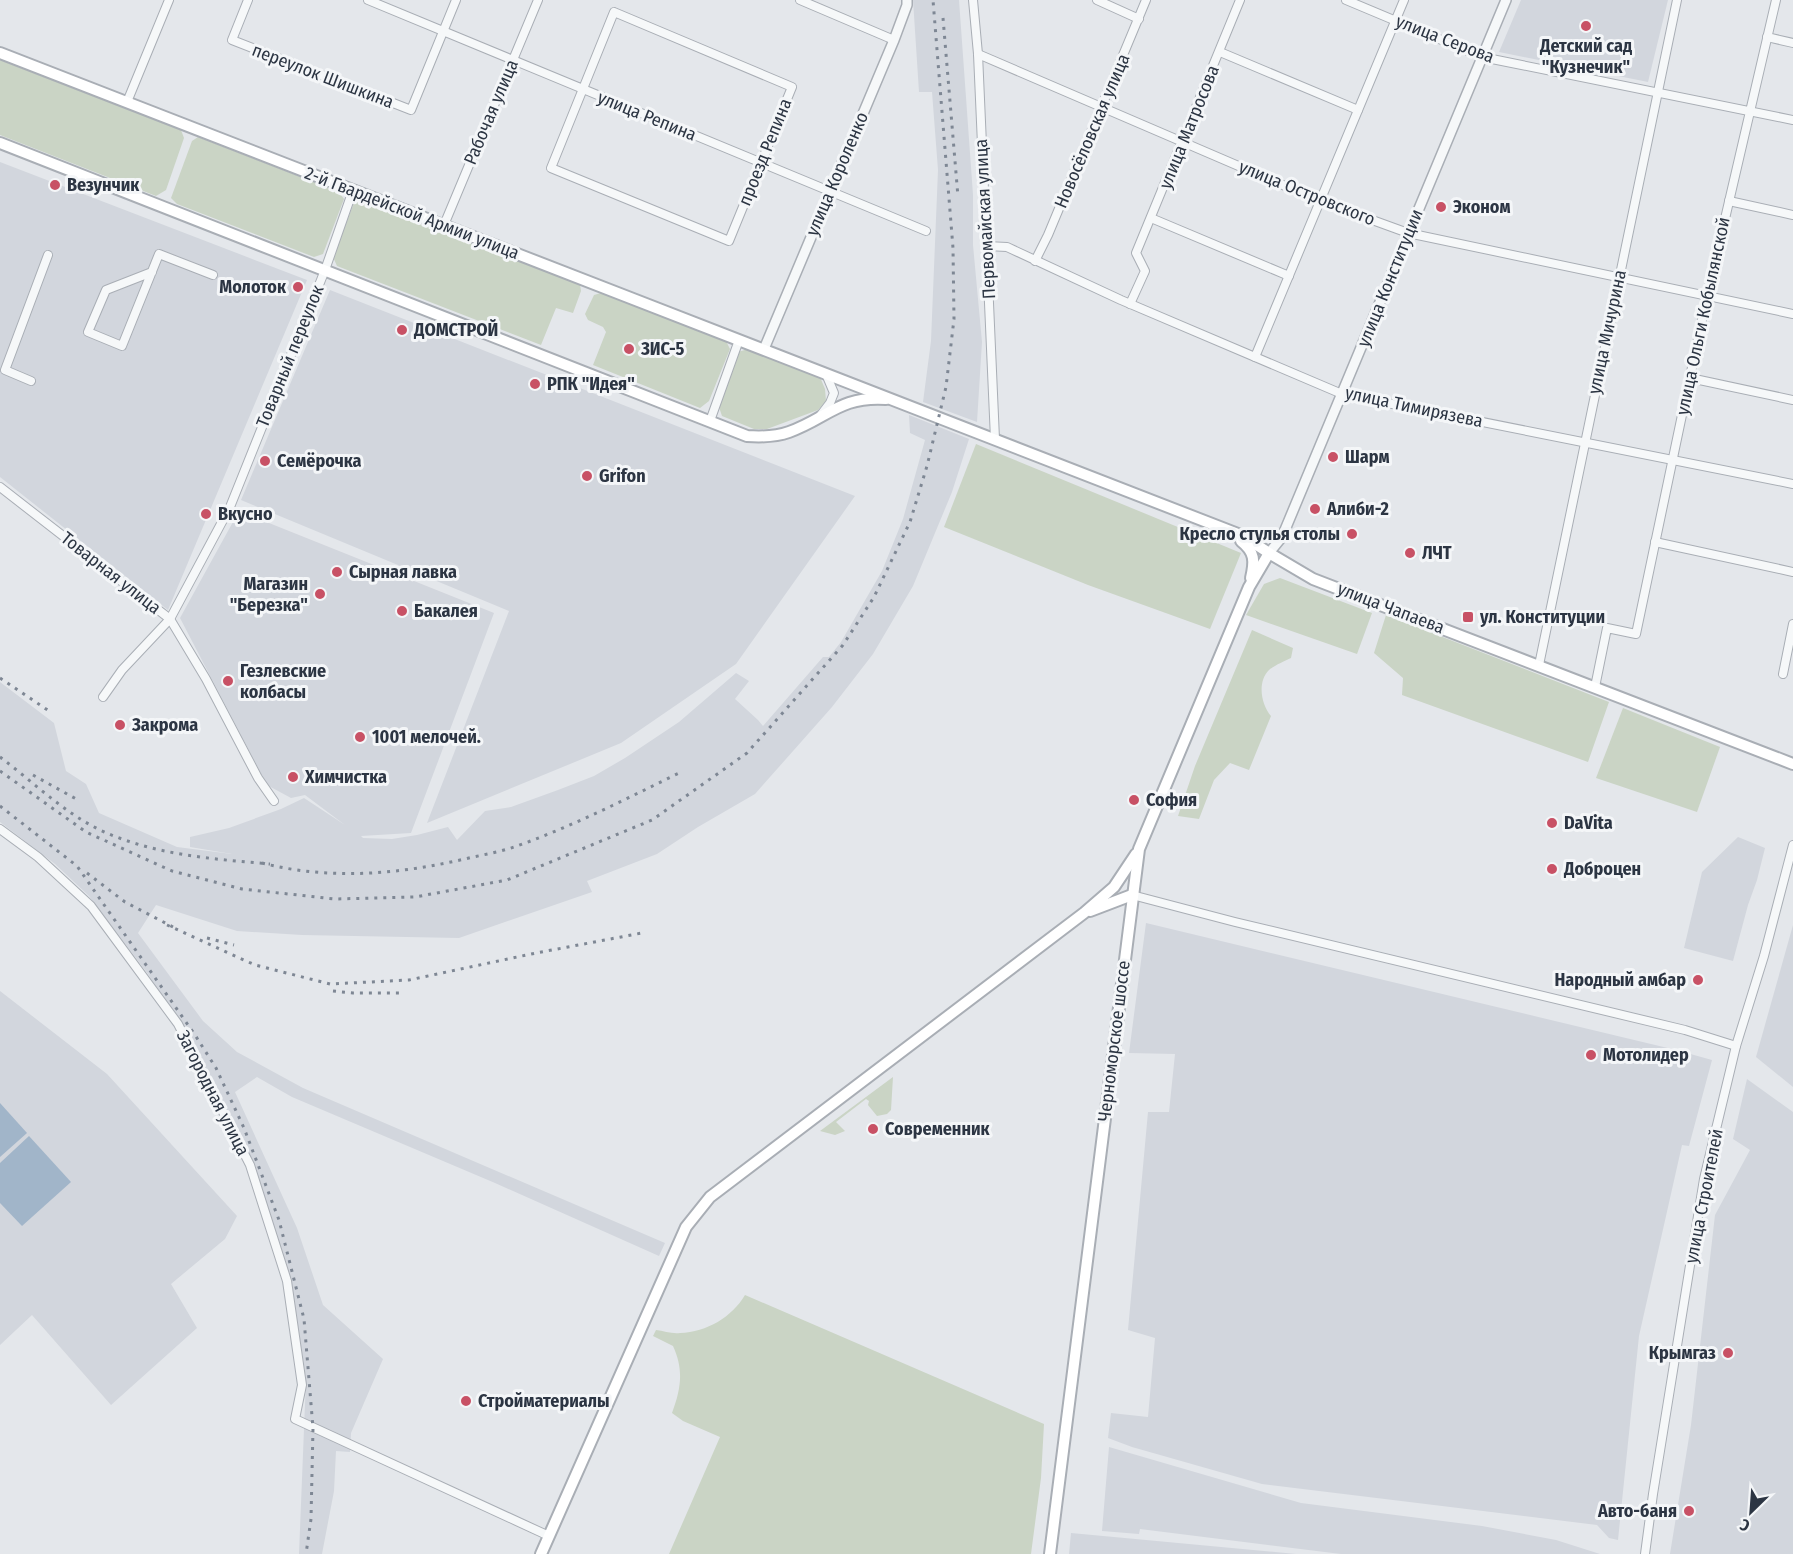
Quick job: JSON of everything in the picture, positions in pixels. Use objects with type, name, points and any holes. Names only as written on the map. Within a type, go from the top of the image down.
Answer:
[{"type":"main road","name":"2-й Гвардейской Армии улица","points":[[0,53],[898,400]]},
{"type":"main road","points":[[0,143],[747,436],[768,437],[789,432],[846,403],[866,398],[898,400]]},
{"type":"main road","name":"улица Чапаева","points":[[898,400],[1243,536],[1313,579],[1793,764]]},
{"type":"main road","points":[[1203,520],[1250,548],[1254,565],[1249,586]]},
{"type":"main road","name":"Черноморское шоссе","points":[[1050,1554],[1139,849],[1249,586],[1269,553]]},
{"type":"main road","points":[[541,1554],[686,1227],[710,1197],[1084,913],[1114,887],[1139,849]]},
{"type":"main road","points":[[1084,913],[1132,895]]},
{"type":"street","points":[[127,102],[169,0]]},
{"type":"street","name":"переулок Шишкина","points":[[249,0],[232,40],[411,110],[456,0]]},
{"type":"street","name":"улица Репина","points":[[368,0],[926,231]]},
{"type":"street","name":"Рабочая улица","points":[[444,225],[538,0]]},
{"type":"street","points":[[800,0],[894,40]]},
{"type":"street","name":"улица Короленко","points":[[764,349],[894,40],[907,0]]},
{"type":"street","name":"Первомайская улица","points":[[973,0],[978,54],[995,439]]},
{"type":"street","points":[[1097,0],[1138,19]]},
{"type":"street","name":"Новосёловская улица","points":[[1035,261],[1146,0]]},
{"type":"street","name":"улица Матросова","points":[[1130,304],[1146,271],[1136,253],[1240,0]]},
{"type":"street","name":"улица Серова","points":[[1346,0],[1482,57],[1793,120]]},
{"type":"street","points":[[1255,357],[1404,0]]},
{"type":"street","name":"улица Конституции","points":[[1269,553],[1282,537],[1506,0]]},
{"type":"street","name":"улица Мичурина","points":[[1539,665],[1677,0]]},
{"type":"street","name":"улица Ольги Кобылянской","points":[[1595,687],[1607,628],[1636,634],[1707,296],[1776,0]]},
{"type":"street","name":"проезд Репина","points":[[614,12],[792,87],[729,241],[653,212],[551,168],[582,89],[614,12]]},
{"type":"street","points":[[1767,37],[1793,43]]},
{"type":"street","points":[[1220,52],[1358,110]]},
{"type":"street","name":"улица Островского","points":[[978,54],[1320,201],[1408,233],[1793,314]]},
{"type":"street","name":"Товарный переулок","points":[[103,697],[122,670],[170,620],[230,507],[325,270],[353,190]]},
{"type":"street","points":[[1729,201],[1793,215]]},
{"type":"street","points":[[1151,218],[1289,276]]},
{"type":"street","name":"улица Тимирязева","points":[[987,246],[1007,247],[1130,304],[1342,394],[1793,484]]},
{"type":"street","points":[[152,272],[106,290],[88,332],[123,346],[152,272],[159,254],[213,275]]},
{"type":"street","points":[[31,381],[5,370],[48,255]]},
{"type":"street","points":[[710,421],[739,340]]},
{"type":"street","points":[[819,417],[830,403],[834,393],[825,372]]},
{"type":"street","points":[[1690,378],[1793,400]]},
{"type":"street","name":"Товарная улица","points":[[0,487],[170,620],[216,698],[258,778],[274,801]]},
{"type":"street","points":[[1655,542],[1793,572]]},
{"type":"street","points":[[1783,674],[1793,624]]},
{"type":"street","name":"Загородная улица","points":[[0,829],[38,857],[91,906],[104,923],[178,1024],[250,1165],[287,1281],[302,1385],[295,1419],[549,1536]]},
{"type":"street","name":"улица Строителей","points":[[1645,1554],[1704,1179],[1736,1046],[1764,956],[1793,845]]},
{"type":"street","points":[[1132,895],[1235,922],[1685,1030],[1736,1046]]},
{"type":"shaded area","points":[[913,0],[959,0],[973,195],[973,245],[982,342],[977,422],[923,402],[931,341],[938,170],[932,92],[919,92]]},
{"type":"shaded area","name":"Детский сад \"Кузнечик\"","points":[[1521,0],[1668,0],[1648,82],[1499,52]]},
{"type":"shaded area","points":[[0,162],[307,280],[168,610],[0,477]]},
{"type":"shaded area","points":[[330,290],[855,496],[736,664],[621,743],[427,823],[509,611],[241,500]]},
{"type":"shaded area","points":[[909,415],[969,439],[952,492],[913,586],[873,654],[832,707],[755,794],[657,854],[587,881],[592,892],[459,938],[302,935],[237,931],[156,905],[138,933],[203,1021],[237,1052],[303,1088],[665,1243],[659,1256],[292,1097],[257,1077],[235,1092],[297,1228],[323,1305],[383,1359],[351,1433],[350,1452],[336,1451],[334,1491],[322,1554],[299,1554],[306,1379],[292,1287],[259,1178],[205,1067],[148,974],[89,896],[55,864],[0,822],[0,682],[54,723],[66,771],[86,784],[99,813],[177,847],[232,854],[190,847],[190,837],[229,828],[304,798],[345,825],[305,795],[291,798],[267,785],[180,618],[239,511],[494,613],[411,833],[361,836],[392,839],[448,827],[457,840],[485,811],[511,807],[558,790],[594,776],[625,758],[679,722],[736,673],[749,681],[735,699],[763,726],[823,657],[829,657],[841,642],[882,571],[903,519],[925,440],[910,433]]},
{"type":"shaded area","points":[[1738,837],[1765,848],[1733,961],[1684,948],[1702,872]]},
{"type":"shaded area","points":[[1146,923],[1712,1060],[1689,1146],[1682,1145],[1639,1336],[1618,1540],[1609,1538],[1597,1525],[1262,1484],[1108,1438],[1111,1413],[1148,1417],[1155,1338],[1128,1330],[1148,1112],[1169,1112],[1175,1054],[1129,1053]]},
{"type":"shaded area","points":[[1793,925],[1793,1087],[1756,1057]]},
{"type":"shaded area","points":[[0,991],[107,1074],[237,1216],[225,1239],[171,1284],[197,1328],[111,1405],[32,1315],[0,1345]]},
{"type":"shaded area","points":[[1747,1079],[1793,1112],[1793,1554],[1670,1554],[1691,1425],[1715,1215],[1750,1150],[1733,1139]]},
{"type":"shaded area","points":[[1109,1447],[1301,1503],[1482,1526],[1556,1540],[1600,1554],[1341,1554],[1140,1529],[1139,1534],[1102,1531]]},
{"type":"shaded area","points":[[1071,1533],[1296,1554],[1069,1554]]},
{"type":"green space","points":[[0,60],[181,130],[184,138],[166,190],[156,196],[0,135]]},
{"type":"green space","points":[[198,137],[339,192],[344,199],[323,254],[314,257],[177,204],[171,198],[192,141]]},
{"type":"green space","points":[[362,201],[580,284],[581,291],[573,313],[556,308],[541,345],[337,266],[333,257],[354,203]]},
{"type":"green space","points":[[601,293],[726,341],[730,349],[709,401],[700,408],[593,365],[606,332],[603,327],[588,320],[585,314],[594,295]]},
{"type":"green space","points":[[748,349],[820,377],[825,389],[826,401],[818,410],[767,429],[754,429],[722,416],[718,404],[738,352]]},
{"type":"green space","points":[[976,444],[1241,553],[1210,629],[1088,585],[944,527]]},
{"type":"green space","points":[[1280,578],[1372,613],[1357,654],[1246,615],[1264,584]]},
{"type":"green space","points":[[1386,615],[1609,702],[1588,762],[1402,695],[1403,678],[1374,653]]},
{"type":"green space","points":[[1252,630],[1293,648],[1291,658],[1269,670],[1263,681],[1263,699],[1271,716],[1249,770],[1230,763],[1214,780],[1199,819],[1178,816],[1195,766]]},
{"type":"green space","points":[[1623,708],[1720,747],[1697,812],[1596,778]]},
{"type":"green space","points":[[893,1077],[891,1110],[887,1114],[877,1116],[866,1099],[836,1122],[845,1131],[835,1135],[820,1131]]},
{"type":"green space","points":[[745,1295],[1044,1424],[1041,1478],[1031,1554],[669,1554],[720,1437],[683,1421],[672,1413],[678,1396],[679,1363],[673,1346],[653,1336],[656,1330],[671,1333],[690,1332],[718,1322],[740,1303]]},
{"type":"water","points":[[0,1103],[27,1133],[0,1157]]},
{"type":"water","points":[[29,1136],[71,1182],[22,1226],[0,1203],[0,1163]]},
{"type":"railway","points":[[0,771],[86,832],[172,871],[242,889],[335,899],[415,897],[507,880],[652,820],[747,753],[843,645],[874,597],[910,522],[927,466],[946,387],[954,319],[953,248],[933,0]]},
{"type":"railway","points":[[943,18],[958,197]]},
{"type":"railway","points":[[0,678],[52,713]]},
{"type":"railway","points":[[0,757],[86,823],[120,838],[184,855],[270,864]]},
{"type":"railway","points":[[262,863],[288,869],[341,873],[394,871],[447,863],[501,851],[538,838],[599,812],[679,773]]},
{"type":"railway","points":[[33,775],[78,800]]},
{"type":"railway","points":[[0,806],[77,866],[195,1035],[216,1068],[244,1128],[279,1220],[304,1319],[313,1428],[311,1519],[306,1554]]},
{"type":"railway","points":[[87,873],[125,902],[173,927]]},
{"type":"railway","points":[[167,925],[255,965],[330,984],[409,980],[642,933]]},
{"type":"railway","points":[[207,938],[234,945]]},
{"type":"railway","points":[[333,991],[401,993]]},
{"type":"place","name":"Детский сад \"Кузнечик\"","points":[[1586,26]]},
{"type":"place","name":"Везунчик","points":[[55,185]]},
{"type":"place","name":"Эконом","points":[[1441,207]]},
{"type":"place","name":"Молоток","points":[[298,287]]},
{"type":"place","name":"ДОМСТРОЙ","points":[[402,330]]},
{"type":"place","name":"ЗИС-5","points":[[629,349]]},
{"type":"place","name":"РПК \"Идея\"","points":[[535,384]]},
{"type":"place","name":"Шарм","points":[[1333,457]]},
{"type":"place","name":"Семёрочка","points":[[265,461]]},
{"type":"place","name":"Grifon","points":[[587,476]]},
{"type":"place","name":"Алиби-2","points":[[1315,509]]},
{"type":"place","name":"Вкусно","points":[[206,514]]},
{"type":"place","name":"Кресло стулья столы","points":[[1352,534]]},
{"type":"place","name":"ЛЧТ","points":[[1410,553]]},
{"type":"place","name":"Сырная лавка","points":[[337,572]]},
{"type":"place","name":"Магазин \"Березка\"","points":[[320,594]]},
{"type":"place","name":"Бакалея","points":[[402,611]]},
{"type":"place","name":"ул. Конституции","points":[[1468,617]]},
{"type":"place","name":"Гезлевские колбасы","points":[[228,681]]},
{"type":"place","name":"Закрома","points":[[120,725]]},
{"type":"place","name":"1001 мелочей.","points":[[360,737]]},
{"type":"place","name":"Химчистка","points":[[293,777]]},
{"type":"place","name":"София","points":[[1134,800]]},
{"type":"place","name":"DaVita","points":[[1552,823]]},
{"type":"place","name":"Доброцен","points":[[1552,869]]},
{"type":"place","name":"Народный амбар","points":[[1698,980]]},
{"type":"place","name":"Мотолидер","points":[[1591,1055]]},
{"type":"place","name":"Современник","points":[[873,1129]]},
{"type":"place","name":"Крымгаз","points":[[1728,1353]]},
{"type":"place","name":"Стройматериалы","points":[[466,1401]]},
{"type":"place","name":"Авто-баня","points":[[1689,1511]]}]
